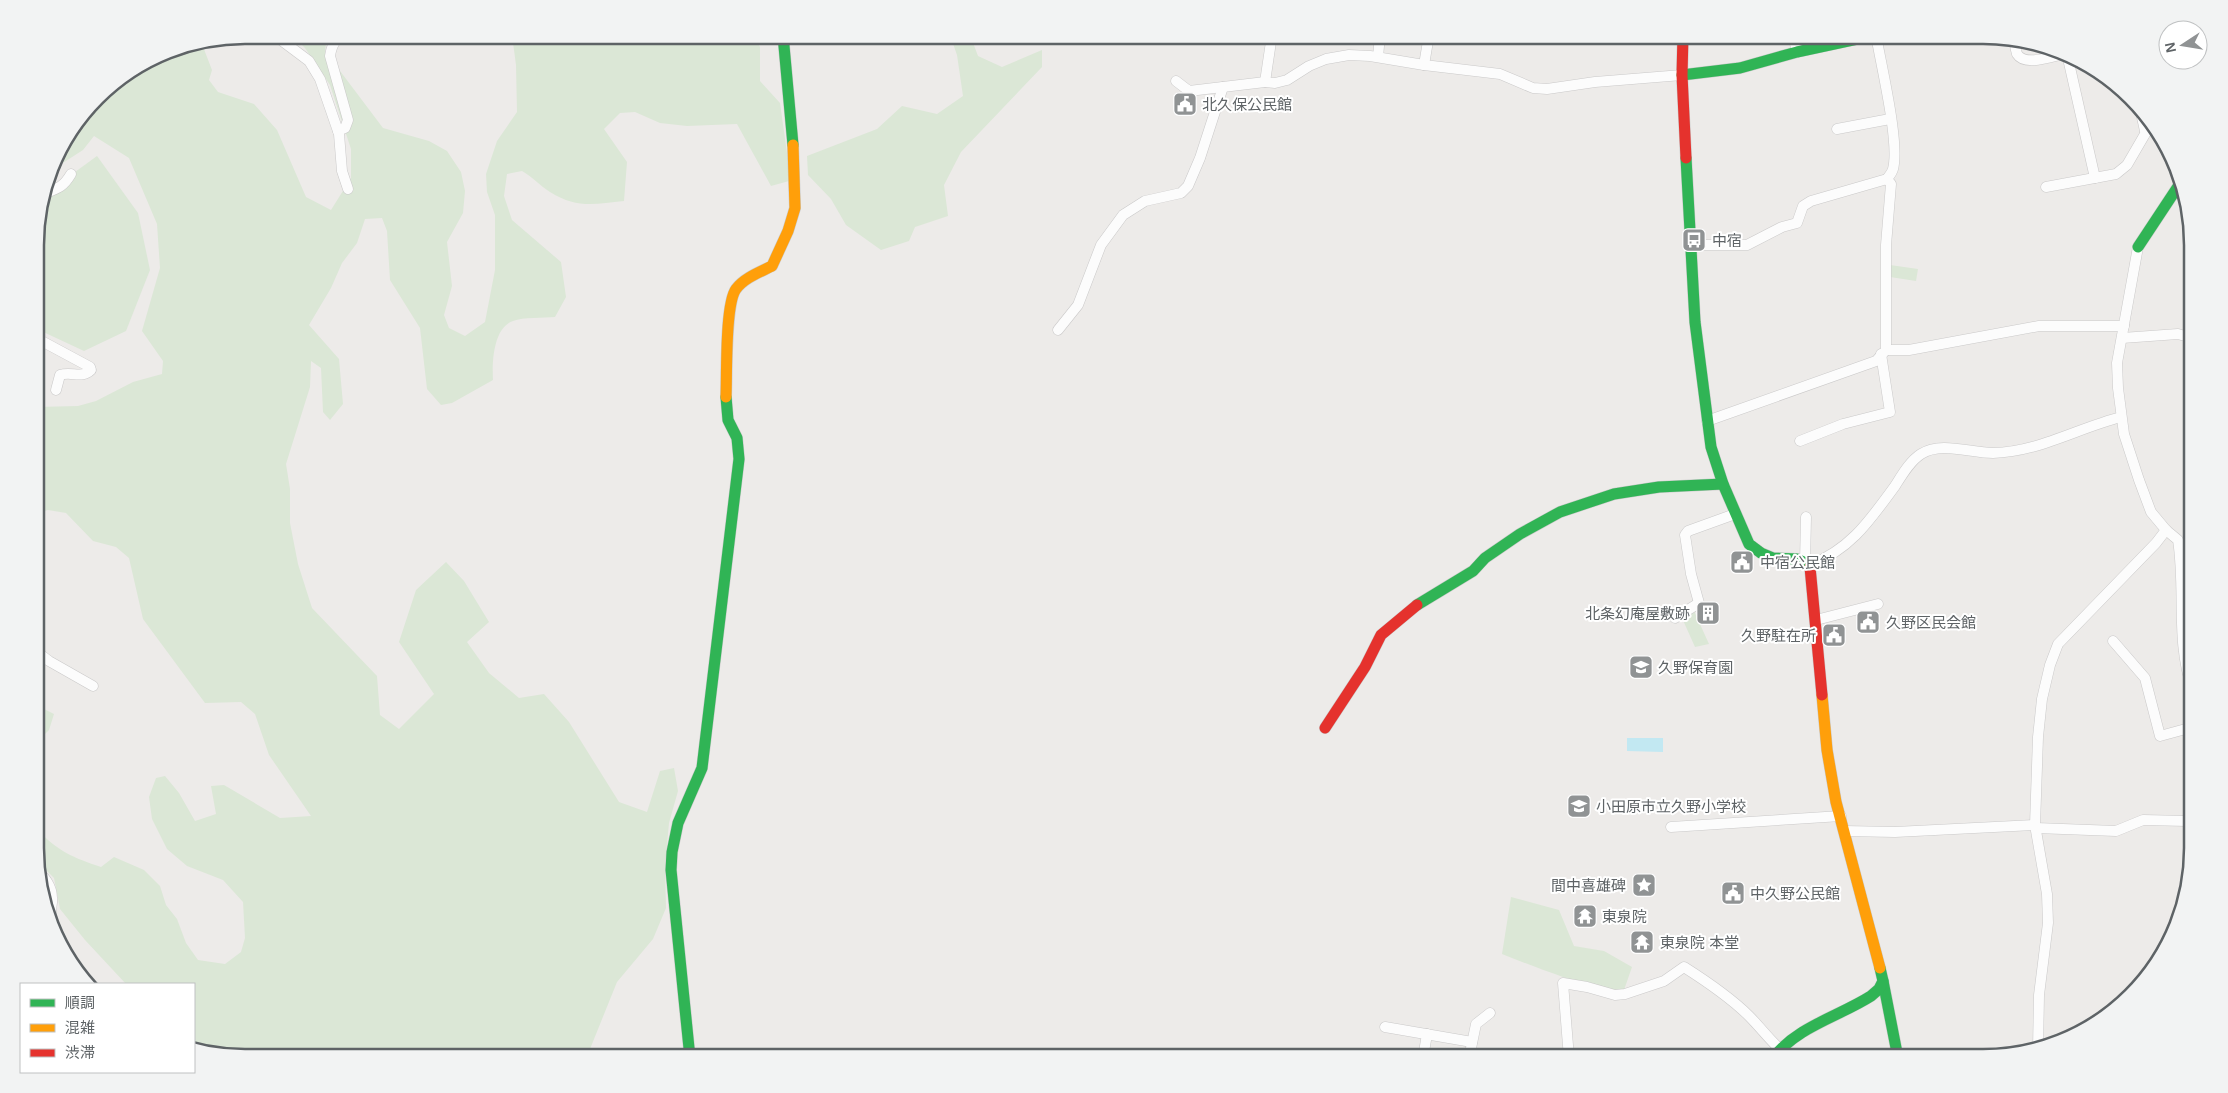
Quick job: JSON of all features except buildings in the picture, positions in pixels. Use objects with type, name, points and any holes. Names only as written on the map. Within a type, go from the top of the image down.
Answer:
[{"type":"street","points":[[286,44],[309,61],[320,79],[338,131],[342,171],[348,189]]},
{"type":"street","points":[[333,44],[330,56],[348,120],[345,128],[338,131]]},
{"type":"street","points":[[689,1049],[671,870],[672,846],[678,822],[699,782],[702,768],[739,459],[737,438],[728,420],[726,406],[730,304],[736,289],[753,275],[772,266],[788,232],[795,208],[796,187],[792,114],[784,44]]},
{"type":"street","points":[[1265,82],[1271,44]]},
{"type":"street","points":[[1378,57],[1379,44]]},
{"type":"street","points":[[1424,65],[1427,44]]},
{"type":"street","points":[[1683,44],[1682,76],[1690,245],[1695,322],[1707,421],[1711,447],[1723,484],[1749,544],[1760,553],[1773,558],[1797,560],[1808,564],[1830,557],[1845,546],[1863,528],[1909,466],[1922,454],[1937,448],[1992,453],[2020,449],[2070,435],[2121,417]]},
{"type":"street","points":[[1795,44],[1797,52]]},
{"type":"street","points":[[1176,81],[1189,90],[1265,82],[1275,83],[1287,80],[1309,66],[1326,59],[1349,55],[1378,57],[1424,65],[1500,74],[1533,88],[1547,89],[1595,82],[1682,76],[1740,68],[1834,44]]},
{"type":"street","points":[[1690,245],[1746,245],[1782,227],[1797,223],[1803,206],[1811,201],[1887,179],[1893,171],[1894,156],[1878,44]]},
{"type":"street","points":[[2016,47],[2017,54],[2023,59],[2031,60],[2053,56]]},
{"type":"street","points":[[2067,62],[2095,178]]},
{"type":"street","points":[[1058,330],[1078,305],[1101,245],[1123,214],[1145,200],[1181,193],[1188,186],[1200,158],[1223,87]]},
{"type":"street","points":[[1837,129],[1890,119]]},
{"type":"street","points":[[2143,122],[2145,131]]},
{"type":"street","points":[[2046,187],[2116,174],[2127,164],[2147,128]]},
{"type":"street","points":[[51,191],[65,184],[71,174]]},
{"type":"street","points":[[1800,441],[1843,424],[1890,412],[1884,352],[1886,246],[1891,184],[1887,179]]},
{"type":"street","points":[[2176,189],[2138,246],[2117,363],[2124,434],[2151,512],[2166,530],[2178,540],[2182,569],[2181,641],[2184,655]]},
{"type":"street","points":[[1707,421],[1861,366],[1876,360],[1884,352],[1909,350],[2039,326],[2124,326]]},
{"type":"street","points":[[2122,338],[2178,334],[2184,336]]},
{"type":"street","points":[[44,342],[90,367],[91,370],[84,375],[66,373],[60,375],[56,390]]},
{"type":"street","points":[[1325,728],[1365,667],[1381,635],[1417,604],[1473,571],[1485,558],[1520,534],[1560,512],[1614,494],[1659,488],[1723,484]]},
{"type":"street","points":[[1675,618],[1699,603],[1691,574],[1684,535],[1735,514]]},
{"type":"street","points":[[1806,517],[1808,564],[1816,620],[1826,740],[1832,779],[1883,982],[1894,1049]]},
{"type":"street","points":[[2038,1041],[2039,995],[2048,923],[2047,894],[2036,827],[2038,737],[2042,699],[2050,665],[2058,644],[2156,543],[2166,530]]},
{"type":"street","points":[[1816,620],[1878,604]]},
{"type":"street","points":[[2112,641],[2145,678],[2160,736],[2184,729]]},
{"type":"street","points":[[44,657],[93,686]]},
{"type":"street","points":[[1671,826],[1841,816]]},
{"type":"street","points":[[1844,831],[1895,832],[2036,827],[2116,831],[2143,820],[2184,820]]},
{"type":"street","points":[[46,879],[51,902]]},
{"type":"street","points":[[1568,1049],[1563,983],[1615,996],[1664,980],[1684,967],[1714,987],[1748,1015],[1772,1049]]},
{"type":"street","points":[[1782,1049],[1802,1032],[1873,996],[1882,987],[1883,982]]},
{"type":"street","points":[[1471,1049],[1476,1024],[1490,1013]]},
{"type":"street","points":[[1385,1027],[1472,1042]]},
{"type":"street","points":[[1425,1049],[1428,1034]]},
{"type":"green space","points":[[301,44],[326,44],[325,51],[383,128],[429,141],[447,151],[461,172],[465,191],[463,213],[447,242],[452,286],[444,315],[449,328],[465,336],[485,322],[495,270],[495,215],[487,192],[486,174],[497,141],[517,112],[516,65],[513,44],[758,44],[760,81],[780,103],[789,181],[771,186],[737,124],[687,126],[660,123],[635,112],[620,113],[604,129],[627,162],[624,201],[586,204],[569,201],[550,192],[522,171],[507,174],[504,196],[512,220],[561,262],[566,297],[555,317],[522,319],[506,325],[501,331],[495,347],[493,380],[452,403],[441,405],[427,389],[420,328],[390,280],[387,231],[382,218],[365,219],[357,243],[342,263],[331,288],[309,325],[339,359],[343,404],[330,420],[323,412],[321,368],[311,361],[310,387],[286,464],[290,489],[290,523],[298,564],[312,608],[377,676],[380,715],[399,729],[434,694],[399,642],[416,590],[446,562],[464,581],[489,622],[467,642],[489,673],[519,698],[544,694],[569,722],[619,802],[647,812],[660,771],[674,768],[678,791],[669,823],[665,865],[666,908],[653,939],[617,982],[590,1049],[232,1049],[195,1042],[195,983],[125,983],[85,940],[60,909],[54,878],[45,869],[44,837],[66,853],[101,867],[114,857],[144,870],[160,886],[166,905],[177,919],[186,943],[198,960],[225,964],[241,952],[245,938],[243,902],[223,880],[187,866],[167,849],[152,819],[149,797],[156,778],[165,776],[179,793],[195,821],[216,814],[211,786],[224,785],[280,818],[311,816],[269,755],[255,714],[241,702],[205,703],[143,619],[129,558],[116,547],[93,541],[66,513],[44,511],[44,407],[78,406],[96,401],[133,382],[162,374],[163,361],[142,331],[160,268],[157,224],[129,158],[94,136],[83,150],[60,164],[64,156],[85,122],[122,85],[156,64],[180,54],[204,49],[212,70],[209,80],[218,92],[254,104],[277,130],[306,197],[331,210],[351,178],[351,149],[330,85]]},
{"type":"green space","points":[[953,44],[973,44],[978,56],[1002,67],[1042,50],[1042,67],[961,152],[944,185],[948,216],[915,227],[909,241],[881,250],[846,225],[831,199],[808,175],[807,156],[877,129],[902,106],[937,114],[963,96],[957,55]]},
{"type":"green space","points":[[97,156],[138,213],[150,270],[126,331],[84,351],[44,332],[44,232],[52,189]]},
{"type":"green space","points":[[1890,265],[1918,269],[1916,281],[1890,277]]},
{"type":"green space","points":[[1694,611],[1709,644],[1695,647],[1682,618]]},
{"type":"green space","points":[[44,709],[54,714],[49,730],[44,735]]},
{"type":"green space","points":[[1511,897],[1559,910],[1574,946],[1604,951],[1632,967],[1624,990],[1613,990],[1582,983],[1502,954]]},
{"type":"water","points":[[1627,738],[1663,738],[1663,752],[1627,751]]},
{"type":"traffic: fast","points":[[784,44],[793,145]]},
{"type":"traffic: fast","points":[[1682,75],[1740,68],[1834,44]]},
{"type":"traffic: fast","points":[[1686,158],[1695,322],[1711,447],[1723,484],[1749,544],[1761,553],[1773,558],[1797,559],[1810,565],[1810,567]]},
{"type":"traffic: fast","points":[[2138,247],[2176,189]]},
{"type":"traffic: fast","points":[[689,1049],[671,870],[672,852],[678,823],[702,768],[739,459],[737,438],[728,420],[726,397]]},
{"type":"traffic: fast","points":[[1417,605],[1473,571],[1485,558],[1520,534],[1560,512],[1614,494],[1659,487],[1723,484]]},
{"type":"traffic: fast","points":[[1781,1049],[1806,1030],[1871,996],[1879,989],[1883,981],[1880,968]]},
{"type":"traffic: fast","points":[[1883,981],[1896,1049]]},
{"type":"traffic: slow","points":[[726,397],[728,324],[732,297],[736,289],[743,282],[772,266],[788,231],[795,208],[793,145]]},
{"type":"traffic: slow","points":[[1822,695],[1827,750],[1836,802],[1880,968]]},
{"type":"traffic: jam","points":[[1683,44],[1682,75],[1686,158]]},
{"type":"traffic: jam","points":[[1810,567],[1822,695]]},
{"type":"traffic: jam","points":[[1325,728],[1365,667],[1381,635],[1417,605]]},
{"type":"place","name":"北久保公民館","points":[[1185,104]]},
{"type":"place","name":"中宿","points":[[1694,240]]},
{"type":"place","name":"中宿公民館","points":[[1742,562]]},
{"type":"place","name":"北条幻庵屋敷跡","points":[[1708,613]]},
{"type":"place","name":"久野区民会館","points":[[1868,622]]},
{"type":"place","name":"久野駐在所","points":[[1834,635]]},
{"type":"place","name":"久野保育園","points":[[1641,667]]},
{"type":"place","name":"小田原市立久野小学校","points":[[1579,806]]},
{"type":"place","name":"間中喜雄碑","points":[[1644,885]]},
{"type":"place","name":"中久野公民館","points":[[1733,893]]},
{"type":"place","name":"東泉院","points":[[1585,916]]},
{"type":"place","name":"東泉院 本堂","points":[[1642,942]]}]
